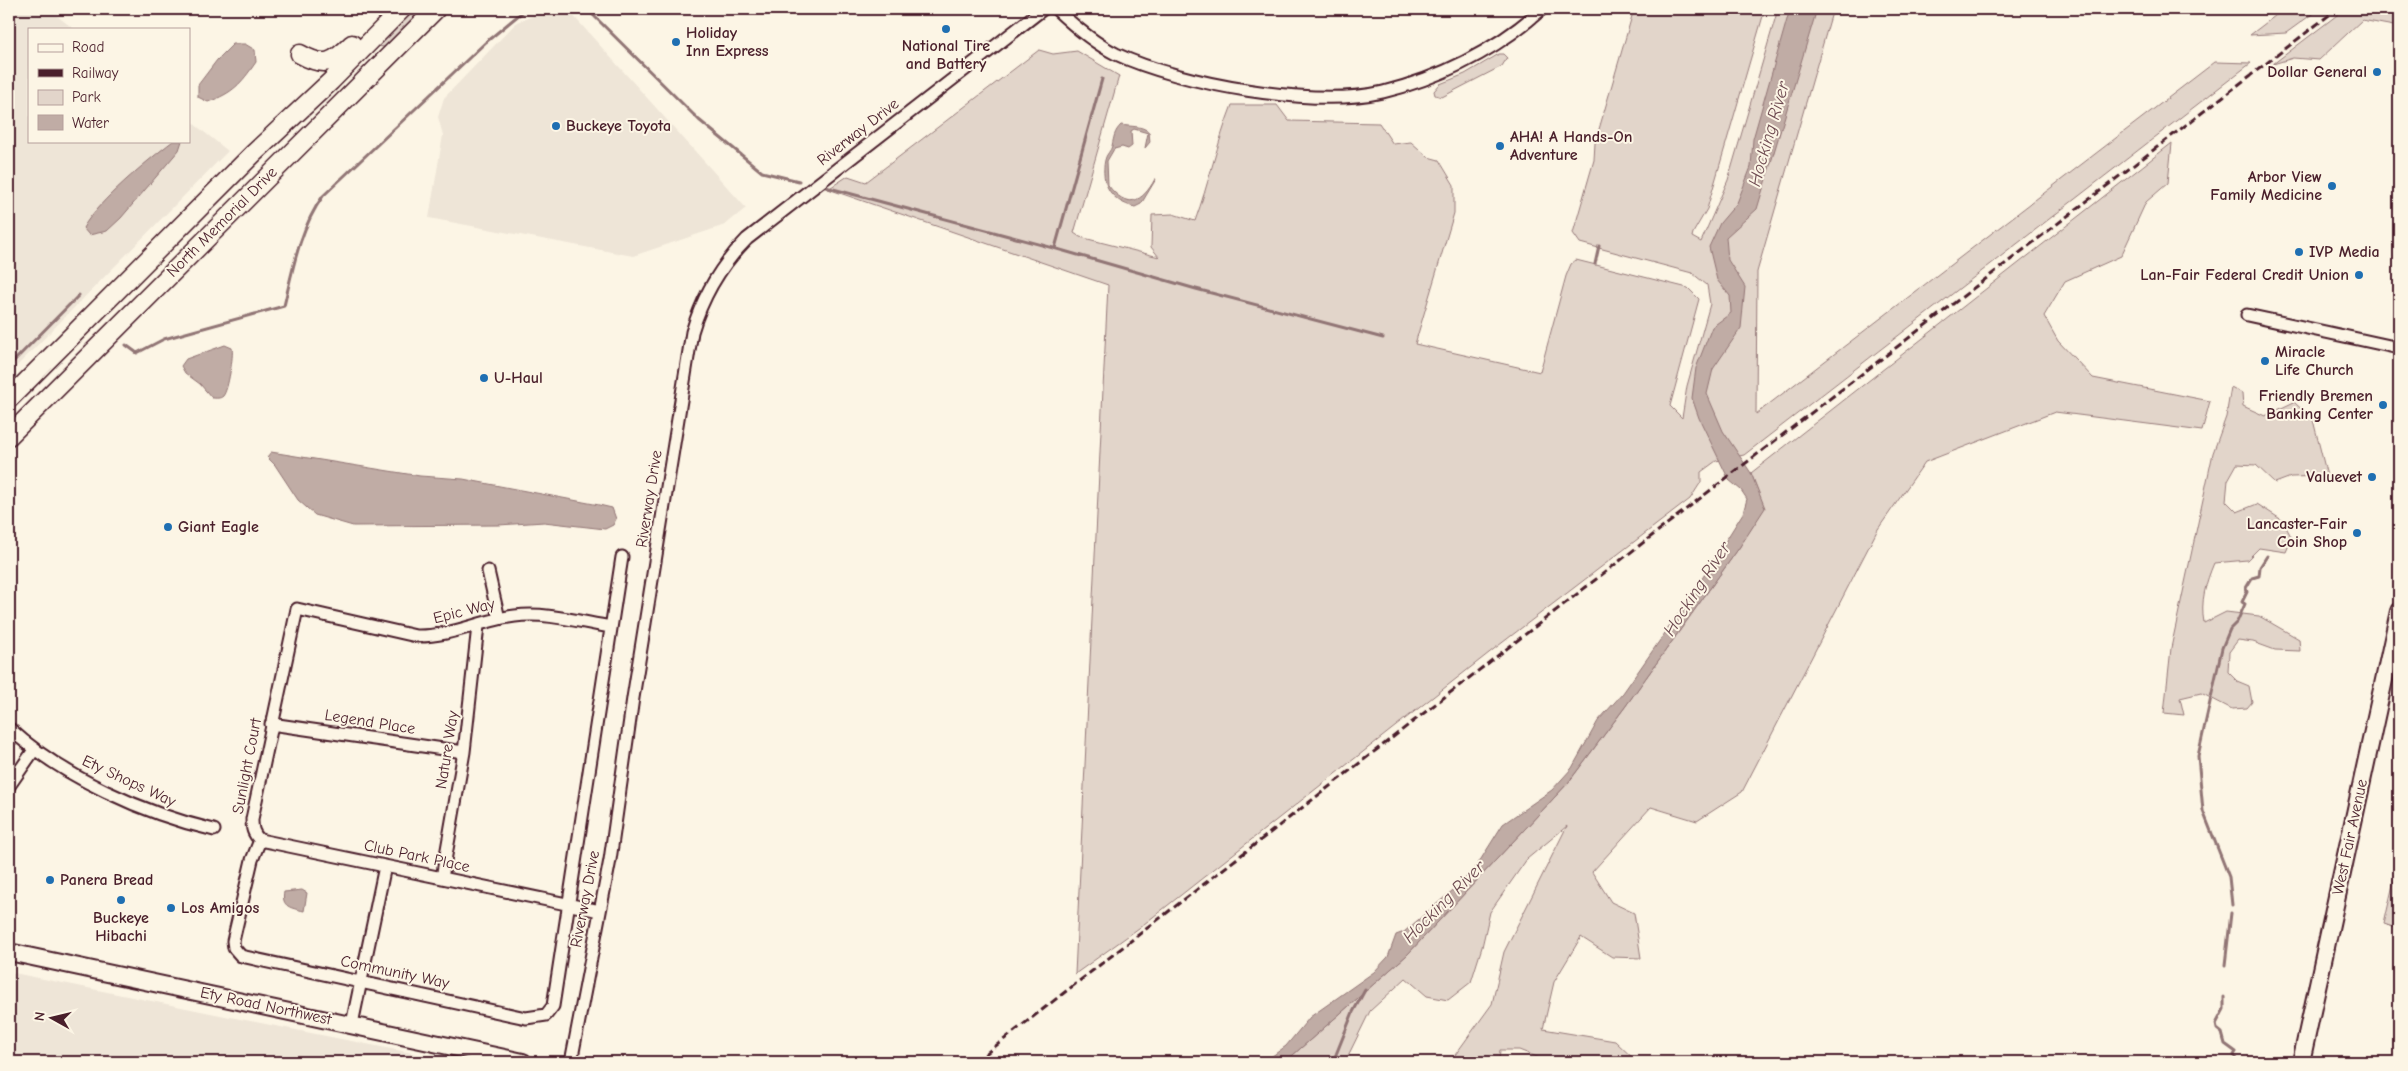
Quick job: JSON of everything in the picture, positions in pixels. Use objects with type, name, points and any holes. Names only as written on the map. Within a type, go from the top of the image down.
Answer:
[{"type":"main road","points":[[300,54],[326,63],[339,58],[388,9]]},
{"type":"main road","name":"North Memorial Drive","points":[[9,399],[253,154],[331,81],[402,9]]},
{"type":"main road","name":"North Memorial Drive","points":[[9,436],[436,9]]},
{"type":"main road","points":[[222,222],[232,203],[330,100],[333,92],[331,81]]},
{"type":"street","name":"Riverway Drive","points":[[571,1062],[610,860],[633,698],[692,332],[700,307],[720,269],[747,239],[1043,9]]},
{"type":"street","points":[[1056,9],[1081,31],[1115,53],[1165,72],[1199,81],[1252,89],[1299,95],[1342,97],[1382,92],[1440,74],[1467,62],[1505,38],[1542,9]]},
{"type":"street","points":[[2247,315],[2399,348]]},
{"type":"street","points":[[568,904],[622,557]]},
{"type":"street","points":[[488,571],[499,619]]},
{"type":"street","name":"Epic Way","points":[[296,609],[416,636],[434,636],[499,619],[532,615],[611,627]]},
{"type":"street","name":"Sunlight Court","points":[[260,840],[255,836],[252,819],[296,609]]},
{"type":"street","name":"West Fair Avenue","points":[[2301,1062],[2399,611]]},
{"type":"street","name":"Nature Way","points":[[442,878],[464,752],[478,626]]},
{"type":"street","name":"Legend Place","points":[[272,724],[464,752]]},
{"type":"street","name":"Ety Shops Way","points":[[9,728],[34,750],[112,794],[175,821],[214,830]]},
{"type":"street","points":[[9,786],[34,750]]},
{"type":"street","name":"Club Park Place","points":[[260,840],[600,911]]},
{"type":"street","name":"Community Way","points":[[260,840],[252,860],[235,931],[234,948],[238,954],[526,1018],[546,1016],[553,1006],[568,904]]},
{"type":"street","points":[[352,1024],[385,866]]},
{"type":"street","name":"Ety Road Northwest","points":[[9,952],[523,1062]]},
{"type":"shaded area","points":[[9,9],[48,9],[73,28],[28,28],[28,142],[190,142],[190,121],[228,151],[12,371],[9,367]]},
{"type":"shaded area","name":"Buckeye Toyota","points":[[552,9],[569,11],[746,208],[725,225],[633,256],[429,218],[443,135],[438,117],[444,98],[517,22]]},
{"type":"shaded area","points":[[9,972],[235,1018],[457,1062],[9,1062]]},
{"type":"green space","points":[[410,9],[423,9],[384,47],[376,46]]},
{"type":"green space","points":[[1634,9],[1765,9],[1707,209],[1693,233],[1692,237],[1701,242],[1728,180],[1778,9],[1833,9],[1757,272],[1756,414],[2215,62],[2251,63],[1744,455],[1716,461],[1701,472],[1701,482],[1690,499],[1494,649],[1139,928],[1075,974],[1108,285],[828,189],[848,176],[866,182],[1039,50],[1053,54],[1077,51],[1119,76],[1074,233],[1080,237],[1159,257],[1151,247],[1152,215],[1173,214],[1195,221],[1232,105],[1277,105],[1289,121],[1379,123],[1393,144],[1411,142],[1428,157],[1439,160],[1454,185],[1454,213],[1415,344],[1540,372],[1566,276],[1571,264],[1576,260],[1688,288],[1699,299],[1670,406],[1682,418],[1687,386],[1710,304],[1707,285],[1692,273],[1580,243],[1573,233],[1594,160],[1595,143]]},
{"type":"green space","points":[[2284,9],[2319,9],[2286,33],[2250,35]]},
{"type":"green space","points":[[2345,9],[2399,9],[2399,27],[2362,20],[2319,60],[2293,58],[2273,64]]},
{"type":"green space","points":[[1499,54],[1503,54],[1507,58],[1502,66],[1442,97],[1435,95],[1434,91],[1440,84],[1465,74]]},
{"type":"green space","points":[[2172,143],[2168,183],[2146,202],[2121,256],[2065,281],[2044,316],[2058,341],[2093,378],[2210,401],[2202,431],[2055,412],[1925,462],[1878,529],[1742,792],[1697,821],[1651,807],[1592,872],[1611,902],[1634,913],[1641,958],[1612,957],[1581,937],[1554,982],[1543,1029],[1615,1041],[1637,1062],[1550,1062],[1519,1050],[1500,1050],[1499,1062],[1450,1062],[1492,1004],[1504,952],[1567,826],[1527,859],[1490,912],[1471,982],[1448,1000],[1427,996],[1406,978],[1370,1011],[1345,1062],[1285,1062],[1407,955],[1568,783],[1739,548],[1764,508],[1751,473]]},
{"type":"green space","points":[[2231,387],[2242,393],[2243,406],[2265,416],[2294,402],[2313,420],[2327,476],[2291,477],[2275,483],[2256,465],[2237,464],[2228,480],[2226,501],[2237,512],[2257,504],[2282,520],[2292,538],[2286,552],[2259,548],[2247,560],[2214,563],[2204,592],[2204,623],[2226,612],[2259,616],[2299,639],[2300,651],[2275,650],[2253,642],[2238,640],[2229,652],[2228,672],[2237,681],[2249,686],[2252,702],[2247,708],[2232,709],[2201,693],[2180,698],[2184,715],[2164,713],[2171,648],[2213,453],[2226,417]]},
{"type":"green space","points":[[2399,858],[2399,929],[2384,924]]},
{"type":"water","name":"Hocking River","points":[[1790,9],[1817,9],[1757,209],[1726,237],[1728,260],[1745,287],[1741,328],[1713,369],[1707,394],[1723,431],[1751,473],[1765,508],[1739,548],[1568,783],[1407,955],[1285,1062],[1264,1062],[1286,1046],[1310,1017],[1374,972],[1388,957],[1396,935],[1404,932],[1459,885],[1476,867],[1503,824],[1552,790],[1572,768],[1598,721],[1623,693],[1693,593],[1743,513],[1747,499],[1741,490],[1729,480],[1699,418],[1692,398],[1696,368],[1712,327],[1731,313],[1730,296],[1717,280],[1709,247],[1720,223],[1737,203],[1751,167],[1753,139]]},
{"type":"water","points":[[233,44],[245,44],[255,50],[256,62],[241,82],[224,95],[208,102],[198,97],[198,85],[217,60]]},
{"type":"water","points":[[1121,125],[1139,127],[1149,132],[1150,142],[1145,148],[1148,133],[1134,129],[1131,131],[1132,146],[1128,149],[1122,147],[1114,149],[1107,161],[1108,185],[1122,198],[1134,200],[1139,198],[1145,194],[1156,179],[1141,204],[1135,207],[1119,201],[1114,196],[1106,184],[1104,176],[1106,158],[1116,132]]},
{"type":"water","points":[[172,142],[182,142],[179,150],[121,218],[107,231],[89,235],[83,228],[90,217],[137,170]]},
{"type":"water","points":[[225,345],[232,348],[229,380],[223,396],[212,398],[200,384],[185,373],[181,366],[186,359]]},
{"type":"water","points":[[271,452],[420,476],[463,479],[599,505],[612,508],[616,519],[613,525],[605,529],[544,522],[499,525],[353,526],[315,515],[298,500],[275,465],[267,457]]},
{"type":"water","points":[[302,890],[307,893],[304,911],[291,908],[286,904],[283,897],[284,892]]},
{"type":"waterway","points":[[126,345],[137,353],[164,339],[284,306],[303,235],[308,221],[323,196],[486,42],[526,9]]},
{"type":"waterway","points":[[587,9],[699,120],[762,172],[799,181]]},
{"type":"waterway","points":[[1055,248],[1102,79]]},
{"type":"waterway","points":[[822,186],[1057,249],[1196,289],[1383,338]]},
{"type":"waterway","points":[[1595,264],[1599,246]]},
{"type":"waterway","points":[[9,366],[79,295]]},
{"type":"waterway","points":[[2232,905],[2229,877],[2203,811],[2198,756],[2222,648],[2230,629],[2237,622],[2245,604],[2242,602],[2247,592],[2246,588],[2252,578],[2259,576],[2260,567],[2267,556]]},
{"type":"waterway","points":[[2225,965],[2231,913]]},
{"type":"waterway","points":[[1333,1062],[1353,1012],[1365,990]]},
{"type":"waterway","points":[[2224,997],[2224,1009],[2216,1024],[2217,1029],[2222,1033],[2225,1044],[2236,1052],[2234,1055],[2237,1062]]},
{"type":"railway","points":[[975,1062],[1716,486],[2337,9]]},
{"type":"place","name":"National Tire and Battery","points":[[946,29]]},
{"type":"place","name":"Holiday Inn Express","points":[[676,42]]},
{"type":"place","name":"Dollar General","points":[[2377,72]]},
{"type":"place","name":"Buckeye Toyota","points":[[556,126]]},
{"type":"place","name":"AHA! A Hands-On Adventure","points":[[1500,146]]},
{"type":"place","name":"Arbor View Family Medicine","points":[[2332,186]]},
{"type":"place","name":"IVP Media","points":[[2299,252]]},
{"type":"place","name":"Lan-Fair Federal Credit Union","points":[[2359,275]]},
{"type":"place","name":"Miracle Life Church","points":[[2265,361]]},
{"type":"place","name":"U-Haul","points":[[484,378]]},
{"type":"place","name":"Friendly Bremen Banking Center","points":[[2383,405]]},
{"type":"place","name":"Valuevet","points":[[2372,477]]},
{"type":"place","name":"Giant Eagle","points":[[168,527]]},
{"type":"place","name":"Lancaster-Fair Coin Shop","points":[[2357,533]]},
{"type":"place","name":"Panera Bread","points":[[50,880]]},
{"type":"place","name":"Buckeye Hibachi","points":[[121,900]]},
{"type":"place","name":"Los Amigos","points":[[171,908]]}]
